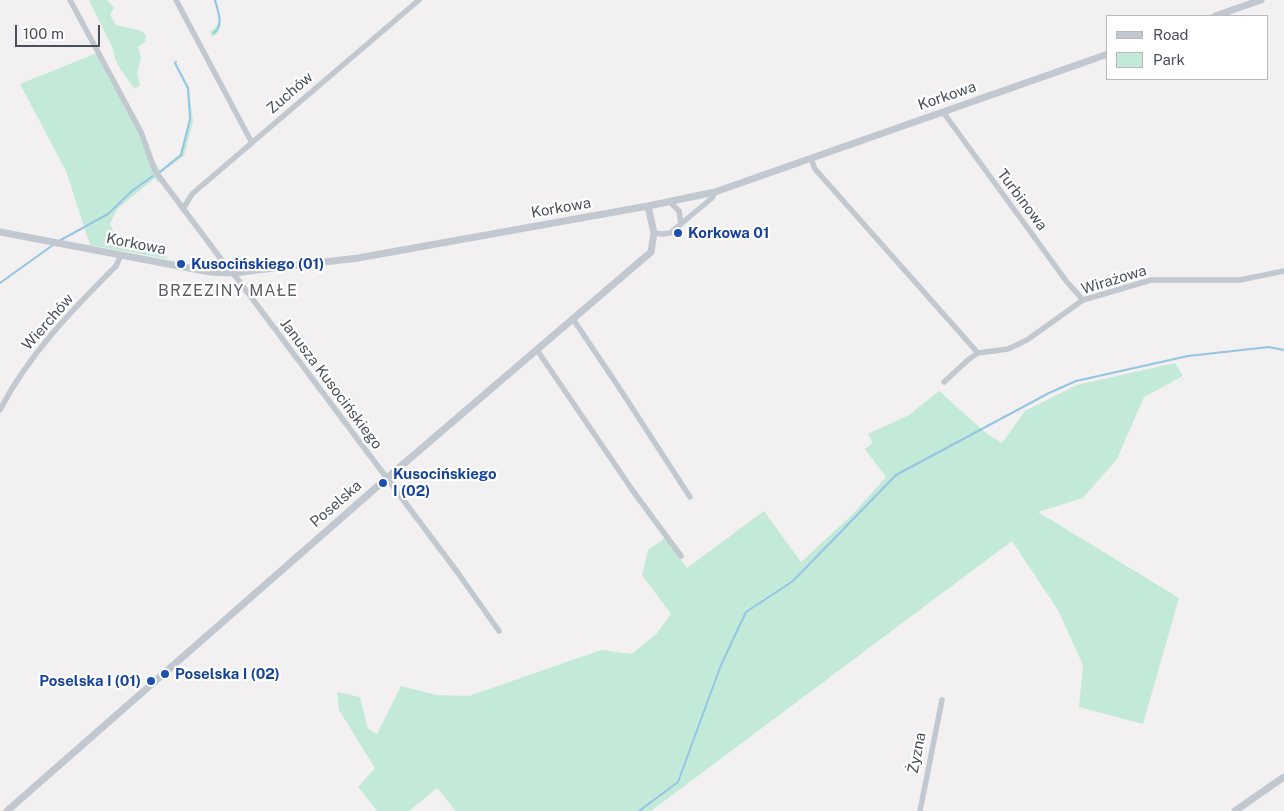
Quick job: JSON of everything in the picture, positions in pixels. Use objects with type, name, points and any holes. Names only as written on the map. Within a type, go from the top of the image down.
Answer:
[{"type":"street","name":"Janusza Kusocińskiego","points":[[70,0],[141,132],[156,171],[224,263],[229,273],[458,573],[499,631]]},
{"type":"street","points":[[176,0],[252,143]]},
{"type":"street","name":"Zuchów","points":[[183,209],[192,194],[419,0]]},
{"type":"street","points":[[1217,15],[1260,0]]},
{"type":"street","name":"Korkowa","points":[[0,232],[210,272],[229,273],[358,258],[670,202],[715,192],[1106,55]]},
{"type":"street","name":"Turbinowa","points":[[942,112],[1067,282],[1083,300]]},
{"type":"street","points":[[811,159],[815,169],[978,353],[944,382]]},
{"type":"street","points":[[648,206],[654,233],[666,234],[712,198],[715,192]]},
{"type":"street","points":[[670,202],[678,211],[681,224]]},
{"type":"street","name":"Poselska","points":[[7,811],[386,478],[651,252],[654,233]]},
{"type":"street","name":"Wierchów","points":[[0,410],[20,375],[35,355],[116,266],[120,255]]},
{"type":"street","name":"Wirażowa","points":[[978,353],[1008,349],[1027,340],[1083,300],[1151,280],[1240,280],[1284,271]]},
{"type":"street","points":[[573,319],[623,392],[690,497]]},
{"type":"street","points":[[537,350],[681,556]]},
{"type":"street","name":"Żyzna","points":[[920,811],[942,700]]},
{"type":"street","points":[[1235,811],[1284,777]]},
{"type":"green space","points":[[89,0],[107,0],[114,8],[110,15],[116,25],[142,31],[146,35],[145,42],[138,47],[141,58],[137,73],[140,85],[135,89],[118,65],[113,49]]},
{"type":"green space","points":[[214,0],[216,0],[219,10],[221,25],[217,34],[212,37],[210,32],[218,22]]},
{"type":"green space","points":[[97,53],[140,132],[159,181],[158,183],[155,178],[117,209],[110,224],[117,240],[149,244],[153,241],[168,259],[90,245],[66,171],[20,84]]},
{"type":"green space","points":[[173,62],[189,88],[193,121],[184,156],[159,174],[153,159],[160,170],[180,154],[190,119],[187,89]]},
{"type":"green space","points":[[1175,363],[1183,376],[1144,397],[1117,459],[1083,498],[1038,512],[1179,598],[1143,724],[1079,707],[1083,665],[1058,610],[1012,541],[651,811],[456,811],[437,788],[409,811],[377,811],[358,787],[375,768],[339,710],[337,692],[360,697],[368,729],[377,734],[401,686],[437,695],[469,696],[601,650],[632,654],[657,633],[671,614],[642,575],[648,550],[665,538],[687,568],[764,511],[801,562],[854,513],[886,477],[865,449],[873,443],[868,434],[909,415],[939,391],[986,433],[1002,443],[1025,411],[1077,385]]},
{"type":"waterway","points":[[214,33],[220,22],[215,0]]},
{"type":"waterway","points":[[160,172],[181,155],[190,119],[188,88],[176,62]]},
{"type":"waterway","points":[[59,241],[108,214],[133,190],[153,176]]},
{"type":"waterway","points":[[0,283],[53,245]]},
{"type":"waterway","points":[[639,811],[678,782],[721,665],[746,612],[793,581],[896,475],[1049,393],[1076,381],[1188,356],[1269,347],[1284,350]]},
{"type":"place","name":"Korkowa 01","points":[[678,233]]},
{"type":"place","name":"Kusocińskiego (01)","points":[[181,264]]},
{"type":"place","name":"Kusocińskiego I (02)","points":[[383,483]]},
{"type":"place","name":"Poselska I (02)","points":[[165,674]]},
{"type":"place","name":"Poselska I (01)","points":[[151,681]]},
{"type":"district","name":"BRZEZINY MAŁE","points":[[228,291]]}]
